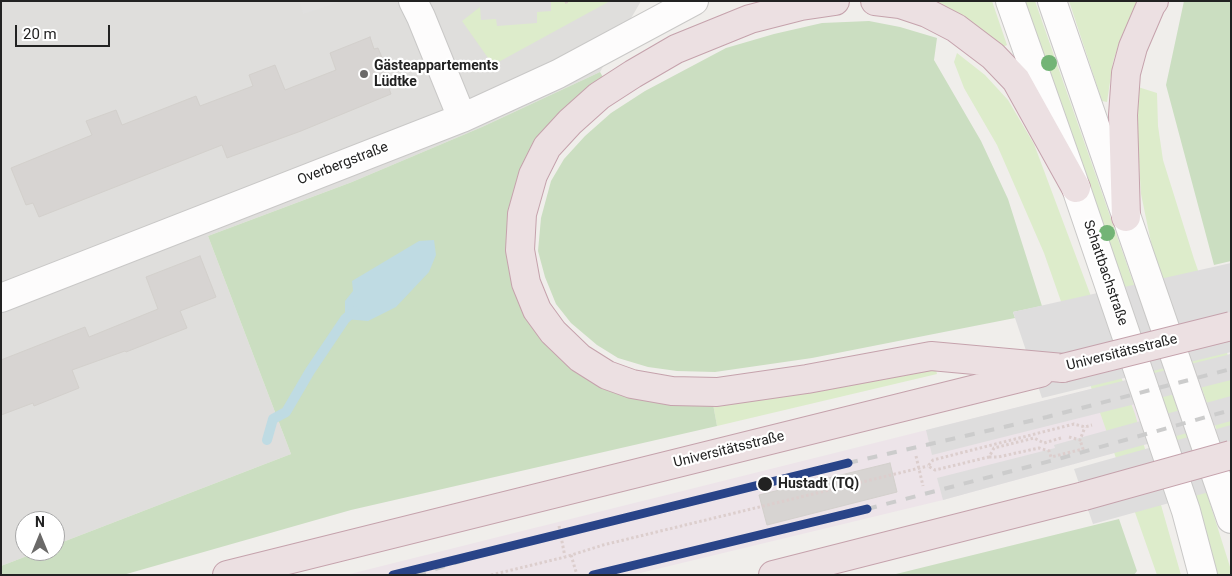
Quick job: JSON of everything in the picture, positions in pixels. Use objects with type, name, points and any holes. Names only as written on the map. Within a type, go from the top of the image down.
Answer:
[{"type":"highway","name":"Universitätsstraße","points":[[835,1],[802,6],[750,19],[676,50],[599,96],[570,122],[547,147],[533,175],[522,214],[520,250],[526,283],[537,310],[553,332],[580,358],[606,375],[632,384],[672,391],[717,392],[807,379],[931,356],[1032,370]]},
{"type":"highway","points":[[875,1],[900,4],[927,13],[956,28],[993,56],[1016,80],[1076,188]]},
{"type":"highway","points":[[1126,217],[1123,115],[1126,73],[1133,47],[1154,1]]},
{"type":"highway","name":"Universitätsstraße","points":[[227,575],[1032,370],[1063,368],[1231,326]]},
{"type":"highway","points":[[773,575],[1084,496],[1231,455]]},
{"type":"street","points":[[413,1],[422,17],[462,118]]},
{"type":"street","name":"Overbergstraße","points":[[1,298],[462,118],[558,74],[685,6],[702,1]]},
{"type":"street","name":"Schattbachstraße","points":[[1010,1],[1186,511],[1203,575]]},
{"type":"street","points":[[1052,1],[1231,519]]},
{"type":"path","points":[[491,575],[604,545],[928,466],[933,460],[1074,424],[1085,427],[1092,425]]},
{"type":"path","points":[[928,466],[935,470],[988,457],[998,457],[1038,448],[1049,450],[1051,457],[1082,449],[1080,440],[1085,427]]},
{"type":"path","points":[[1069,437],[1080,440]]},
{"type":"path","points":[[988,457],[994,448],[1034,438],[1044,443],[1061,438]]},
{"type":"path","points":[[916,456],[923,486]]},
{"type":"path","points":[[558,526],[566,556]]},
{"type":"path","points":[[571,555],[576,575]]},
{"type":"shaded area","points":[[1,1],[641,1],[600,72],[482,127],[352,182],[208,236],[291,454],[65,541],[65,511],[15,511],[15,561],[1,566]]},
{"type":"shaded area","points":[[299,1],[343,1],[303,14]]},
{"type":"shaded area","points":[[1231,354],[1231,421],[943,500],[632,575],[346,575]]},
{"type":"green space","points":[[551,1],[610,1],[493,65],[462,21],[480,7],[481,20],[496,19],[497,26],[537,23],[537,12],[551,11]]},
{"type":"green space","points":[[927,1],[992,1],[1007,45],[1003,47],[979,28]]},
{"type":"green space","points":[[1021,1],[1035,1],[1207,494],[1231,575],[1213,575]]},
{"type":"green space","points":[[1069,1],[1140,1],[1121,37],[1113,62],[1107,102],[1102,101]]},
{"type":"green space","points":[[1184,1],[1231,1],[1231,261],[1214,265],[1166,85]]},
{"type":"green space","points":[[869,21],[900,27],[937,38],[934,60],[981,141],[1008,199],[1042,306],[1013,312],[1015,318],[812,358],[715,372],[677,371],[648,367],[618,358],[597,345],[571,323],[556,304],[545,277],[538,251],[541,218],[551,181],[564,159],[585,136],[611,113],[645,91],[726,48],[822,23]]},
{"type":"green space","points":[[957,53],[985,75],[1008,100],[1034,144],[1135,414],[1181,575],[1157,575],[1044,253],[997,145],[964,88],[954,62]]},
{"type":"green space","points":[[600,72],[604,79],[521,171],[540,336],[713,404],[717,426],[351,510],[123,575],[1,575],[1,566],[15,561],[65,561],[65,541],[291,454],[208,236],[352,182],[482,127]]},
{"type":"green space","points":[[1138,87],[1157,93],[1158,126],[1163,160],[1194,259],[1231,364],[1231,470],[1153,252],[1141,194],[1137,131]]},
{"type":"green space","points":[[935,366],[937,374],[717,426],[713,404]]},
{"type":"green space","points":[[1119,519],[1137,571],[1134,575],[892,575]]},
{"type":"water","points":[[434,240],[436,255],[429,272],[396,307],[368,321],[345,319],[345,301],[353,291],[352,281],[419,241]]},
{"type":"pier","points":[[1231,263],[1231,352],[1042,398],[1013,312]]},
{"type":"pier","points":[[1231,354],[1231,380],[932,455],[926,430]]},
{"type":"pier","points":[[1231,396],[1231,421],[943,500],[937,478],[1055,448],[1054,445]]},
{"type":"pier","points":[[1231,425],[1231,486],[1093,524],[1074,469]]},
{"type":"building","points":[[370,37],[374,49],[378,48],[391,79],[386,80],[391,94],[301,131],[227,158],[222,145],[39,217],[33,203],[26,205],[11,168],[92,135],[86,121],[116,110],[122,125],[196,96],[200,106],[253,86],[249,75],[275,65],[285,90],[336,70],[330,53]]},
{"type":"building","points":[[200,256],[216,297],[180,311],[187,328],[126,352],[72,370],[79,388],[34,406],[33,403],[1,415],[1,360],[85,327],[89,337],[158,309],[146,277]]},
{"type":"building","points":[[890,463],[897,492],[767,525],[759,495]]},
{"type":"waterway","points":[[267,440],[273,419],[286,412],[310,371],[345,319],[354,311]]},
{"type":"railway","points":[[848,463],[1047,417],[1231,369]]},
{"type":"railway","points":[[867,509],[1058,459],[1231,410]]},
{"type":"railway","points":[[416,575],[523,542]]},
{"type":"transit line","points":[[393,575],[848,463]]},
{"type":"transit line","points":[[593,575],[867,509]]},
{"type":"place","name":"Gästeappartements Lüdtke","points":[[364,74]]},
{"type":"place","name":"Hustadt (TQ)","points":[[765,484]]}]
